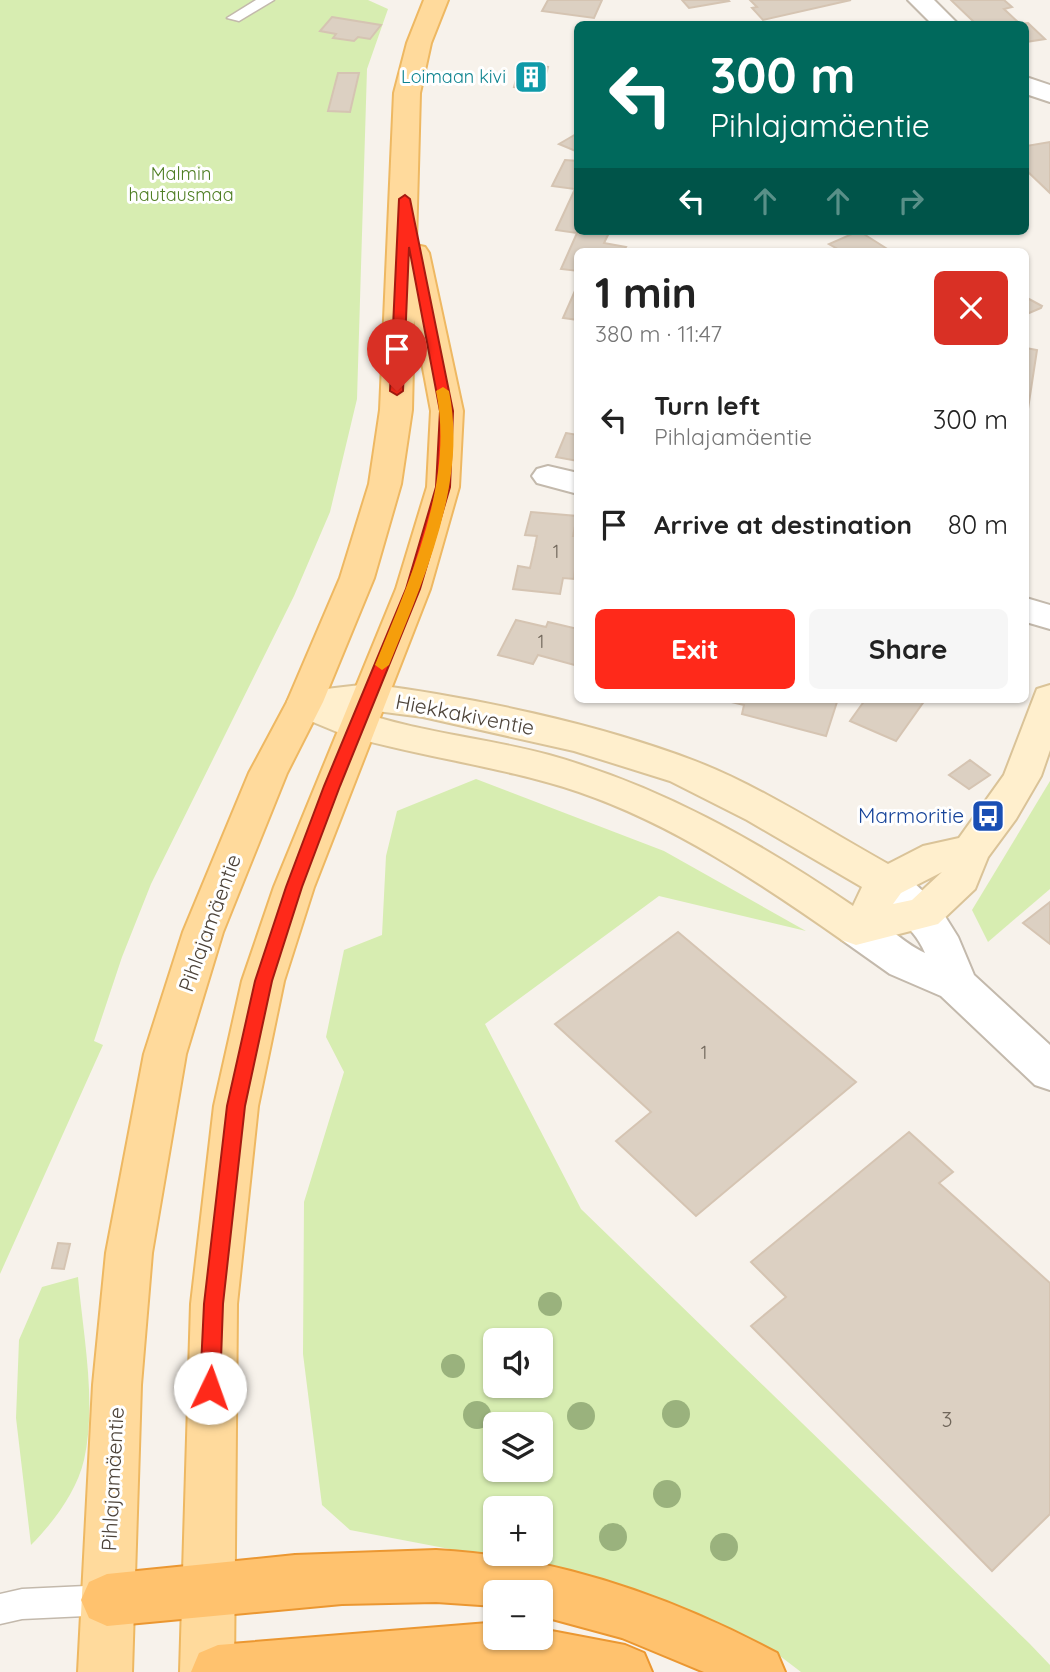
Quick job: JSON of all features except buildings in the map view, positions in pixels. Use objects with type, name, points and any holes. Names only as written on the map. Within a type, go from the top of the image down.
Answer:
[{"type":"highway","points":[[107,1600],[348,1577],[485,1578],[564,1595],[627,1613],[709,1644],[758,1672]]},
{"type":"highway","points":[[218,1672],[488,1649],[558,1657],[625,1672]]},
{"type":"main road","name":"Pihlajamäentie","points":[[105,1672],[117,1385],[129,1253],[165,1054],[202,932],[268,773],[305,702],[357,578],[385,484],[396,410],[407,93],[419,43],[436,0]]},
{"type":"main road","name":"Pihlajamäentie","points":[[207,1672],[214,1304],[236,1106],[263,981],[294,887],[413,589],[443,487],[447,411],[405,199]]},
{"type":"street","points":[[920,0],[943,21]]},
{"type":"street","points":[[1029,86],[1050,94]]},
{"type":"street","points":[[1029,611],[1050,617]]},
{"type":"street","points":[[856,929],[924,913],[961,878],[971,851],[1012,796],[1050,698]]},
{"type":"street","name":"Hiekkakiventie","points":[[305,702],[363,712],[444,744],[554,770],[656,807],[766,866],[904,962],[956,984],[1050,1072]]},
{"type":"street","name":"Hiekkakiventie","points":[[363,712],[423,704],[575,738],[683,771],[801,831],[887,883],[924,913],[943,944],[956,984]]},
{"type":"street","points":[[856,929],[887,883],[937,858],[971,851]]},
{"type":"lane","points":[[234,18],[267,0]]},
{"type":"lane","points":[[0,1609],[22,1604],[107,1600]]},
{"type":"green space","name":"Malmin hautausmaa","points":[[0,0],[368,0],[388,9],[367,69],[357,399],[330,512],[294,596],[151,884],[122,957],[94,1041],[103,1045],[0,1274]]},
{"type":"green space","points":[[476,779],[664,851],[806,931],[659,896],[485,1024],[581,1209],[1029,1643],[1050,1665],[1050,1672],[801,1672],[776,1653],[708,1618],[538,1566],[553,1566],[553,1496],[483,1496],[483,1555],[350,1530],[322,1505],[303,1354],[304,1202],[344,1072],[326,1037],[344,950],[382,935],[386,856],[397,811]]},
{"type":"green space","points":[[1050,781],[1050,889],[988,942],[972,910]]},
{"type":"green space","points":[[78,1277],[89,1392],[88,1438],[76,1483],[48,1527],[31,1545],[16,1418],[19,1340],[42,1287]]},
{"type":"slow traffic","points":[[382,665],[413,589],[443,487],[447,411],[443,391]]},
{"type":"place","name":"Loimaan kivi","points":[[531,77]]},
{"type":"place","name":"Marmoritie","points":[[988,816]]},
{"type":"route","points":[[210,1388],[214,1304],[236,1106],[263,981],[294,887],[332,786],[413,589],[443,487],[447,411],[405,199],[398,308],[397,391]]}]
